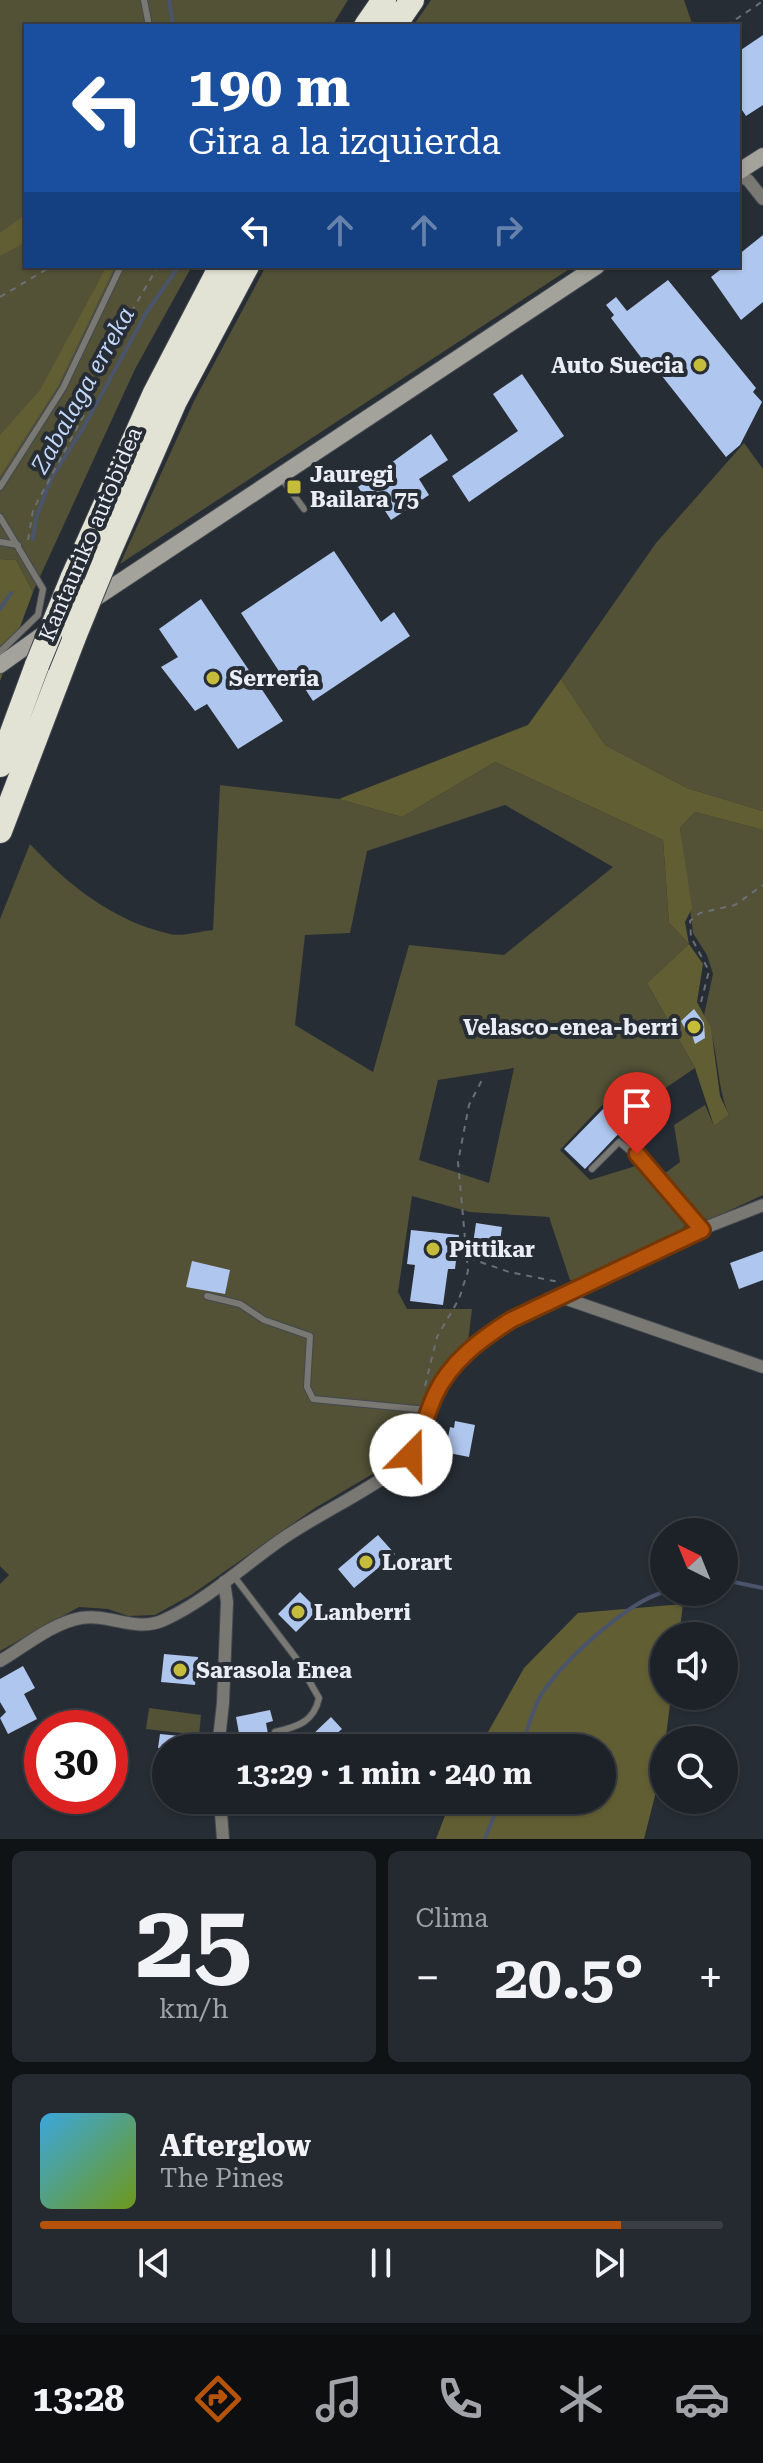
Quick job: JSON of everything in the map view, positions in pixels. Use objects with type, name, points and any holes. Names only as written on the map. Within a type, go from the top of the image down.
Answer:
[{"type":"highway","points":[[367,24],[384,0]]},
{"type":"highway","points":[[395,24],[412,0]]},
{"type":"highway","name":"Kantauriko autobidea","points":[[0,765],[37,665],[77,586],[155,393],[220,268]]},
{"type":"highway","name":"Kantauriko autobidea","points":[[0,831],[105,561],[175,401],[246,268]]},
{"type":"main road","points":[[740,173],[763,156]]},
{"type":"main road","points":[[0,665],[109,589],[594,268]]},
{"type":"street","points":[[740,175],[748,180],[763,199]]},
{"type":"street","points":[[0,1661],[67,1622],[83,1618],[146,1625],[163,1620],[311,1519],[405,1462],[417,1444],[429,1410],[447,1375],[489,1334],[702,1230],[763,1205]]},
{"type":"street","points":[[561,1297],[714,1347],[763,1367]]},
{"type":"street","points":[[220,1734],[228,1578]]},
{"type":"street","points":[[221,1814],[223,1839]]},
{"type":"lane","points":[[144,0],[149,24]]},
{"type":"lane","points":[[0,487],[63,388],[120,268]]},
{"type":"lane","points":[[280,476],[304,509]]},
{"type":"lane","points":[[0,517],[43,589],[38,615],[0,652]]},
{"type":"lane","points":[[0,542],[18,545]]},
{"type":"lane","points":[[43,589],[77,586],[109,589]]},
{"type":"lane","points":[[592,1169],[619,1142],[657,1174],[702,1230]]},
{"type":"lane","points":[[207,1296],[240,1304],[264,1320],[310,1336],[307,1387],[313,1399],[429,1410]]},
{"type":"lane","points":[[228,1578],[296,1658],[319,1698],[316,1711],[308,1720],[275,1732]]},
{"type":"path","points":[[729,24],[763,1]]},
{"type":"path","points":[[0,297],[49,268]]},
{"type":"path","points":[[27,562],[33,510],[85,413],[117,337],[157,268]]},
{"type":"path","points":[[701,1002],[709,971],[691,937],[690,921],[700,913],[735,905],[763,885]]},
{"type":"path","points":[[429,1410],[422,1401],[428,1362],[437,1337],[465,1284],[468,1258],[458,1162],[469,1105],[483,1078]]},
{"type":"path","points":[[468,1258],[509,1272],[584,1287]]},
{"type":"shaded area","points":[[0,0],[348,0],[333,24],[24,24],[24,268],[191,268],[135,369],[33,592],[16,560],[0,559]]},
{"type":"shaded area","points":[[431,0],[684,0],[692,24],[414,24]]},
{"type":"shaded area","points":[[24,215],[24,243],[0,256],[0,233]]},
{"type":"shaded area","points":[[106,268],[114,268],[58,386],[0,476],[0,435],[40,390]]},
{"type":"shaded area","points":[[265,268],[571,268],[120,564],[194,401]]},
{"type":"shaded area","points":[[744,443],[763,469],[763,811],[687,788],[605,745],[561,679],[656,543]]},
{"type":"shaded area","points":[[0,559],[16,560],[33,592],[0,681]]},
{"type":"shaded area","points":[[561,679],[605,745],[687,788],[763,811],[763,830],[695,812],[680,828],[692,908],[685,922],[689,944],[669,923],[663,840],[495,762],[402,817],[339,799],[528,725]]},
{"type":"shaded area","points":[[495,762],[663,840],[669,923],[689,944],[647,983],[695,1068],[623,1117],[607,1100],[560,1150],[590,1180],[639,1165],[687,1221],[682,1231],[586,1280],[570,1280],[549,1217],[470,1212],[412,1196],[398,1292],[407,1309],[472,1309],[468,1342],[434,1377],[407,1449],[391,1463],[315,1508],[191,1595],[155,1615],[128,1616],[108,1609],[79,1607],[0,1651],[0,1584],[9,1575],[0,1566],[0,919],[30,844],[60,874],[111,911],[149,928],[180,935],[213,930],[220,785],[339,799],[402,817]],"holes":[[[505,805],[613,867],[504,955],[409,945],[373,1072],[295,1025],[305,935],[350,933],[367,851]],[[514,1068],[489,1183],[419,1160],[438,1080]]]},
{"type":"shaded area","points":[[695,812],[763,830],[763,1195],[709,1220],[698,1216],[664,1174],[680,1162],[674,1125],[705,1105],[714,1126],[729,1115],[721,1090],[713,1039],[704,1015],[713,974],[707,955],[693,933],[680,828]]},
{"type":"shaded area","points":[[689,944],[703,964],[697,1002],[711,1028],[720,1096],[729,1115],[714,1126],[695,1068],[647,983]]},
{"type":"shaded area","points":[[683,1606],[681,1622],[650,1622],[650,1710],[669,1710],[667,1726],[650,1726],[650,1814],[644,1839],[436,1839],[446,1814],[616,1814],[616,1734],[487,1734],[524,1668],[578,1613]]},
{"type":"shaded area","points":[[149,1708],[201,1715],[199,1734],[146,1729]]},
{"type":"building","points":[[763,35],[763,105],[746,116],[740,107],[740,51]]},
{"type":"building","name":"Auto Suecia","points":[[763,235],[763,302],[741,320],[711,277],[722,268],[740,268],[740,253]]},
{"type":"building","name":"Auto Suecia","points":[[668,280],[756,388],[753,392],[762,402],[740,445],[726,457],[647,357],[643,360],[611,318],[614,315],[606,305],[616,297],[627,311]]},
{"type":"building","points":[[522,374],[564,436],[469,502],[452,476],[518,431],[493,394]]},
{"type":"building","points":[[431,434],[448,460],[419,479],[429,495],[391,520],[374,494],[366,499],[358,487]]},
{"type":"building","points":[[334,551],[381,622],[394,612],[410,636],[313,701],[298,678],[288,685],[241,613]]},
{"type":"building","name":"Serreria","points":[[201,599],[283,721],[238,749],[207,704],[195,711],[161,667],[178,657],[159,629]]},
{"type":"building","name":"Velasco-enea-berri","points":[[694,1009],[704,1023],[705,1038],[695,1044],[691,1031],[687,1033],[681,1021]]},
{"type":"building","points":[[605,1107],[625,1127],[585,1169],[564,1149]]},
{"type":"building","points":[[476,1223],[502,1227],[499,1248],[473,1244]]},
{"type":"building","points":[[411,1230],[459,1235],[455,1269],[448,1269],[443,1305],[410,1301],[415,1265],[407,1264]]},
{"type":"building","points":[[763,1251],[763,1280],[739,1289],[730,1263]]},
{"type":"building","points":[[192,1261],[230,1270],[225,1294],[186,1287]]},
{"type":"building","points":[[455,1421],[475,1425],[469,1457],[449,1453],[450,1448],[446,1448],[450,1427],[454,1428]]},
{"type":"building","name":"Lorart","points":[[378,1535],[395,1554],[354,1588],[338,1569]]},
{"type":"building","name":"Lanberri","points":[[300,1592],[318,1610],[296,1632],[278,1614]]},
{"type":"building","name":"Sarasola Enea","points":[[164,1654],[198,1657],[195,1685],[161,1682]]},
{"type":"building","points":[[23,1666],[35,1688],[24,1694],[32,1710],[24,1710],[24,1726],[8,1734],[0,1718],[6,1712],[0,1702],[0,1679]]},
{"type":"building","points":[[270,1710],[273,1721],[266,1723],[268,1734],[239,1734],[236,1717]]},
{"type":"building","points":[[331,1717],[342,1729],[336,1734],[313,1734]]},
{"type":"waterway","name":"Zabalaga erreka","points":[[169,0],[173,24]]},
{"type":"waterway","name":"Zabalaga erreka","points":[[33,539],[36,518],[51,479],[82,430],[146,313],[178,268]]},
{"type":"waterway","name":"Zabalaga erreka","points":[[0,609],[11,593]]},
{"type":"waterway","points":[[738,1583],[763,1588]]},
{"type":"waterway","points":[[526,1734],[541,1695],[564,1666],[614,1620],[650,1598]]},
{"type":"waterway","points":[[485,1839],[495,1814]]},
{"type":"place","name":"Auto Suecia","points":[[700,365]]},
{"type":"place","name":"Jauregi Bailara 75","points":[[294,487]]},
{"type":"place","name":"Serreria","points":[[213,678]]},
{"type":"place","name":"Velasco-enea-berri","points":[[694,1027]]},
{"type":"place","name":"Pittikar","points":[[433,1249]]},
{"type":"place","name":"Lorart","points":[[366,1562]]},
{"type":"place","name":"Lanberri","points":[[298,1612]]},
{"type":"place","name":"Sarasola Enea","points":[[180,1670]]},
{"type":"route","points":[[411,1455],[436,1393],[447,1375],[489,1334],[511,1320],[702,1230],[637,1154]]}]
